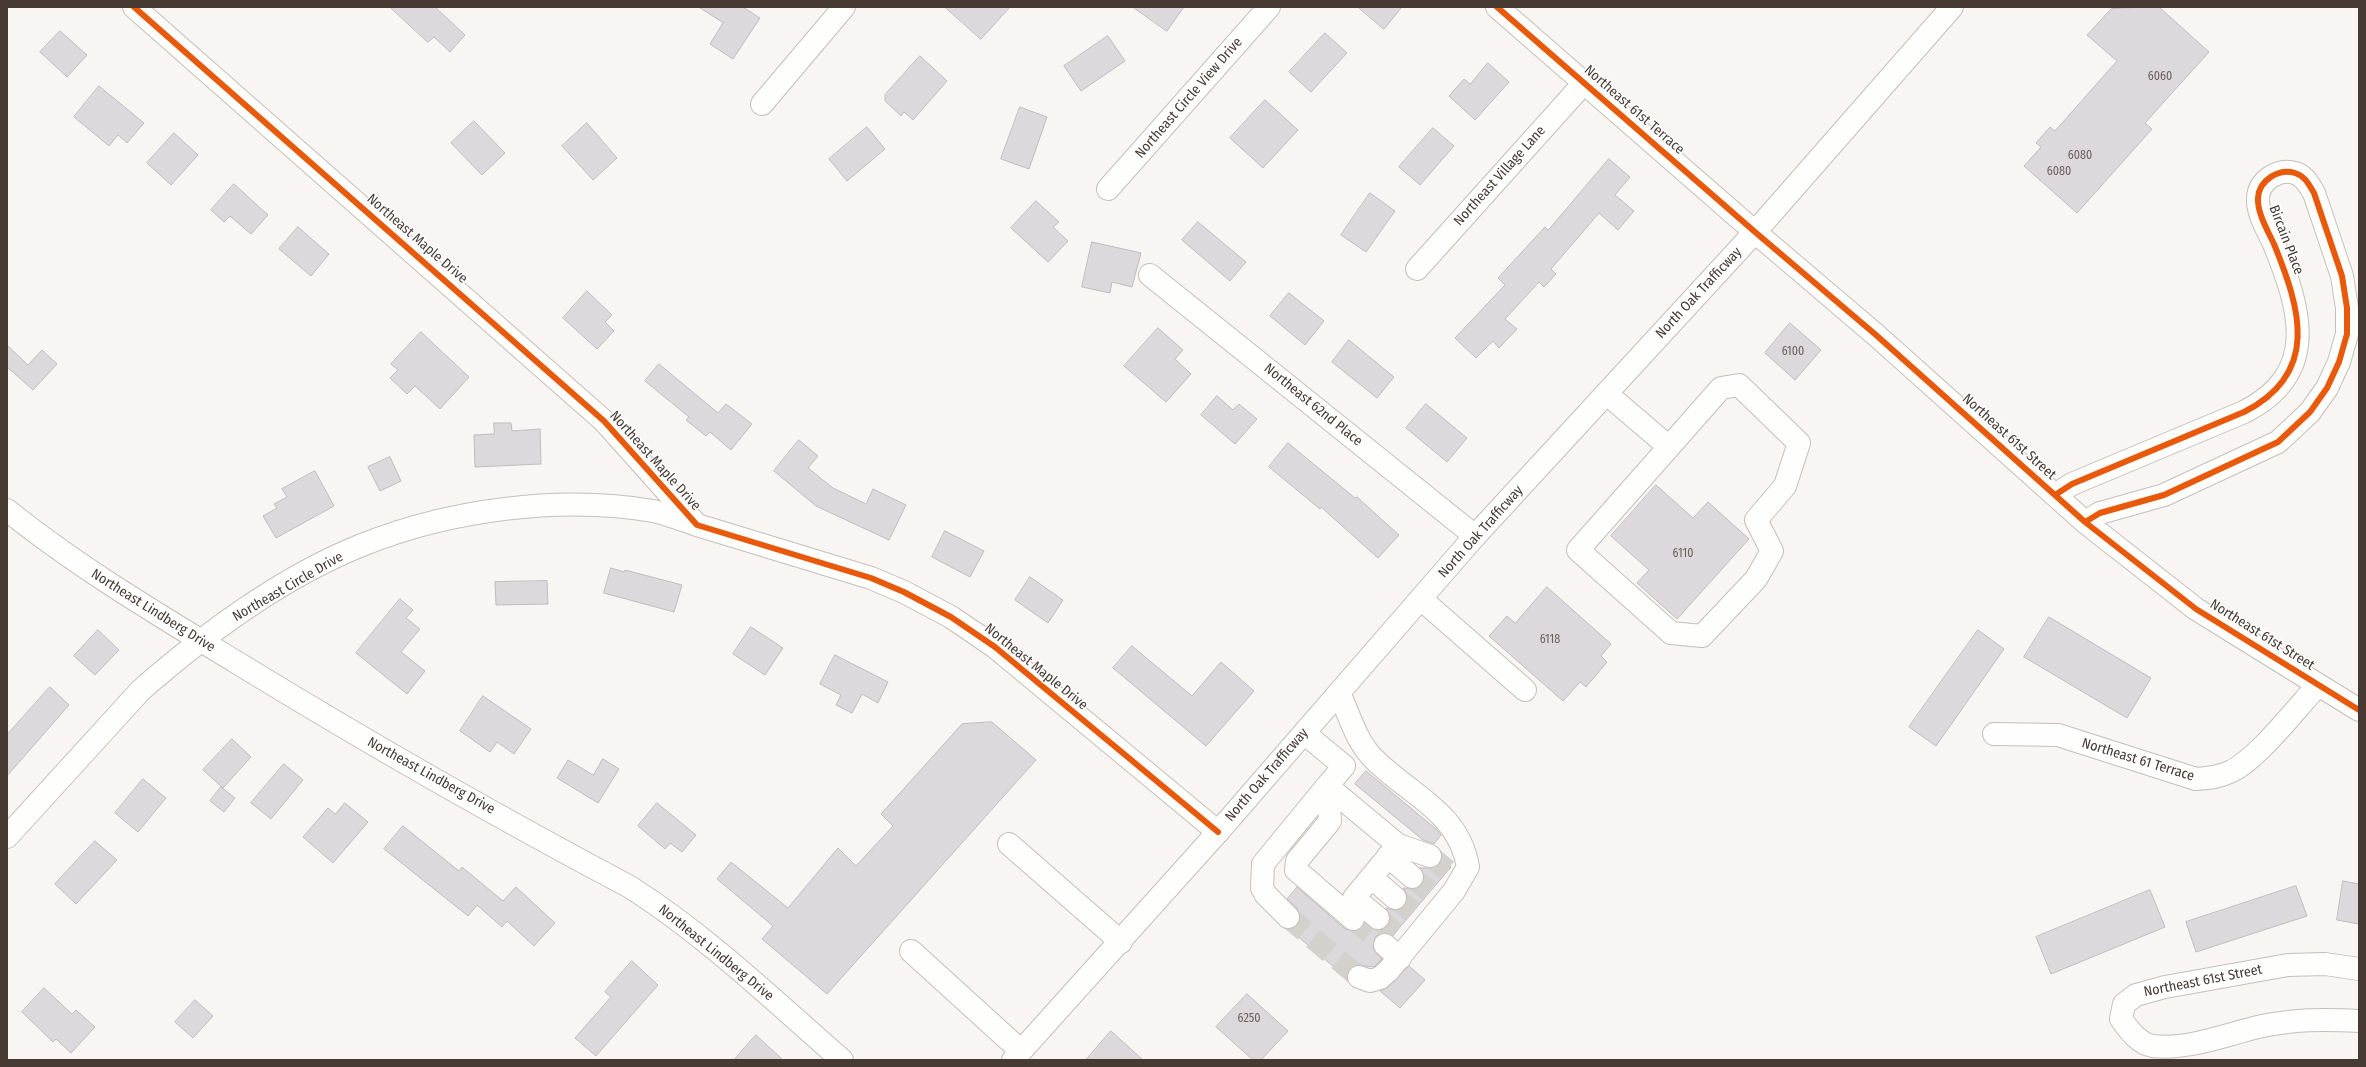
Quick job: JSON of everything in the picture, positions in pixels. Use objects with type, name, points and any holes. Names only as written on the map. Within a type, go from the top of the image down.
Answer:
[{"type":"street","name":"Northeast Maple Drive","points":[[134,7],[604,421],[696,525],[871,578],[904,592],[951,617],[995,647],[1218,832]]},
{"type":"street","points":[[762,104],[844,7]]},
{"type":"street","name":"Northeast Circle View Drive","points":[[1108,190],[1269,7]]},
{"type":"street","name":"Northeast 61st Terrace","points":[[1497,7],[1755,232]]},
{"type":"street","name":"North Oak Trafficway","points":[[1017,1055],[1218,832],[1476,536],[1755,232],[1952,7]]},
{"type":"street","name":"Northeast Village Lane","points":[[1417,269],[1584,83]]},
{"type":"street","name":"Bircain Place","points":[[2055,495],[2072,484],[2244,412],[2257,405],[2276,389],[2290,367],[2297,352],[2299,325],[2291,285],[2261,212],[2258,198],[2262,186],[2271,176],[2286,172],[2296,174],[2307,181],[2314,192],[2342,276],[2347,308],[2347,334],[2339,362],[2327,388],[2310,412],[2278,442],[2164,495],[2100,513],[2085,522]]},
{"type":"street","name":"Northeast 61st Street","points":[[1755,232],[1876,335],[2085,522],[2196,609],[2358,708]]},
{"type":"street","name":"Northeast 62nd Place","points":[[1150,275],[1476,536]]},
{"type":"street","points":[[1739,385],[1799,444],[1785,486],[1756,520],[1772,552],[1756,579],[1702,636],[1671,634],[1578,550],[1669,447],[1721,388],[1739,385]]},
{"type":"street","points":[[1607,394],[1669,447]]},
{"type":"street","name":"Northeast Circle Drive","points":[[7,837],[141,690],[201,640],[257,601],[308,571],[362,545],[415,527],[474,513],[514,508],[574,505],[654,511],[696,525]]},
{"type":"street","name":"Northeast Lindberg Drive","points":[[7,510],[42,538],[91,572],[321,714],[630,887],[662,908],[692,930],[842,1060]]},
{"type":"street","points":[[1421,599],[1525,690]]},
{"type":"street","name":"Northeast 61 Terrace","points":[[1994,734],[2058,735],[2196,779],[2213,778],[2233,770],[2256,752],[2318,684]]},
{"type":"street","points":[[1339,693],[1355,734],[1374,760],[1425,799],[1450,824],[1466,856],[1468,867],[1424,913],[1389,970],[1375,980],[1366,980],[1358,977]]},
{"type":"street","points":[[1304,733],[1344,766]]},
{"type":"street","points":[[1344,766],[1374,760]]},
{"type":"street","points":[[1288,917],[1266,895],[1262,888],[1263,867],[1274,850],[1328,796],[1344,766]]},
{"type":"street","points":[[1328,796],[1372,879],[1404,887]]},
{"type":"street","points":[[1328,796],[1330,821],[1297,862],[1296,870],[1372,879],[1404,887]]},
{"type":"street","points":[[1008,844],[1120,942]]},
{"type":"street","points":[[1372,879],[1404,887]]},
{"type":"street","points":[[911,951],[1017,1055]]},
{"type":"street","name":"Northeast 61st Street","points":[[2359,970],[2325,964],[2288,965],[2165,987],[2136,995],[2124,1004],[2121,1019],[2132,1034],[2152,1046],[2182,1046],[2292,1021],[2320,1018],[2359,1021]]},
{"type":"building","points":[[390,7],[435,7],[465,35],[450,52],[434,37],[428,42]]},
{"type":"building","points":[[699,7],[743,7],[760,18],[733,59],[710,44],[723,23]]},
{"type":"building","points":[[945,7],[1010,7],[981,39]]},
{"type":"building","points":[[1133,7],[1184,7],[1167,31]]},
{"type":"building","points":[[1358,7],[1402,7],[1384,29]]},
{"type":"building","points":[[2159,7],[2209,52],[2145,123],[2152,129],[2077,213],[2024,166],[2041,147],[2036,143],[2050,127],[2055,131],[2117,61],[2087,35],[2111,9]]},
{"type":"building","points":[[60,31],[87,55],[67,77],[40,52]]},
{"type":"building","points":[[1325,33],[1347,53],[1311,92],[1289,72]]},
{"type":"building","points":[[1108,36],[1125,61],[1081,91],[1064,66]]},
{"type":"building","points":[[920,56],[947,81],[913,120],[904,112],[901,116],[885,101],[885,95]]},
{"type":"building","points":[[1488,63],[1509,82],[1475,120],[1449,96],[1464,79],[1470,84]]},
{"type":"building","points":[[99,86],[144,123],[127,143],[118,135],[109,146],[74,117]]},
{"type":"building","points":[[1265,100],[1298,130],[1263,168],[1230,138]]},
{"type":"building","points":[[1020,107],[1047,117],[1029,169],[1001,159]]},
{"type":"building","points":[[474,121],[505,153],[482,175],[451,143]]},
{"type":"building","points":[[587,123],[617,158],[593,180],[562,146]]},
{"type":"building","points":[[867,127],[885,149],[847,181],[829,159]]},
{"type":"building","points":[[1433,128],[1454,146],[1420,185],[1399,167]]},
{"type":"building","points":[[174,133],[198,155],[171,185],[147,163]]},
{"type":"building","points":[[1609,159],[1630,177],[1615,195],[1634,211],[1618,230],[1599,213],[1551,269],[1556,274],[1544,287],[1539,282],[1505,319],[1517,329],[1499,348],[1493,341],[1476,358],[1455,338],[1505,285],[1498,278],[1545,227],[1548,230]]},
{"type":"building","points":[[234,184],[268,215],[251,234],[230,216],[224,222],[211,210]]},
{"type":"building","points":[[1370,193],[1395,211],[1366,252],[1341,235]]},
{"type":"building","points":[[1036,201],[1059,222],[1053,227],[1068,241],[1048,262],[1011,228]]},
{"type":"building","points":[[1198,222],[1246,262],[1230,281],[1182,240]]},
{"type":"building","points":[[298,227],[329,254],[311,276],[279,249]]},
{"type":"building","points":[[1092,242],[1141,253],[1132,287],[1112,282],[1110,293],[1082,287]]},
{"type":"building","points":[[587,291],[612,315],[605,322],[614,331],[597,349],[563,318]]},
{"type":"building","points":[[1289,293],[1324,321],[1305,345],[1270,316]]},
{"type":"building","points":[[1790,323],[1821,350],[1795,380],[1765,353]]},
{"type":"building","points":[[1158,328],[1183,350],[1175,359],[1191,374],[1166,402],[1124,366]]},
{"type":"building","points":[[421,332],[469,377],[440,409],[415,386],[407,394],[390,378],[398,370],[391,364]]},
{"type":"building","points":[[1349,340],[1394,377],[1377,398],[1332,362]]},
{"type":"building","points":[[7,345],[28,365],[42,350],[57,364],[33,390],[7,367]]},
{"type":"building","points":[[659,364],[718,413],[726,404],[752,424],[731,450],[710,432],[706,436],[686,420],[689,417],[645,381]]},
{"type":"building","points":[[1217,396],[1233,410],[1239,404],[1257,419],[1235,444],[1201,415]]},
{"type":"building","points":[[1426,404],[1467,438],[1447,462],[1406,428]]},
{"type":"building","points":[[494,423],[511,423],[512,431],[540,429],[541,464],[475,467],[474,435],[494,434]]},
{"type":"building","points":[[799,440],[818,456],[808,468],[833,488],[866,504],[873,489],[906,505],[889,540],[816,506],[774,471]]},
{"type":"building","points":[[1288,443],[1355,498],[1357,497],[1399,535],[1378,558],[1321,507],[1320,509],[1269,467]]},
{"type":"building","points":[[390,457],[401,481],[380,491],[368,467]]},
{"type":"building","points":[[315,471],[334,506],[276,538],[263,516],[277,508],[274,504],[287,497],[282,489]]},
{"type":"building","points":[[1656,485],[1693,518],[1708,502],[1749,539],[1677,619],[1637,583],[1649,570],[1611,536]]},
{"type":"building","points":[[945,531],[984,551],[970,577],[932,557]]},
{"type":"building","points":[[611,568],[624,572],[625,570],[682,585],[674,612],[604,593]]},
{"type":"building","points":[[1030,577],[1063,600],[1048,623],[1015,600]]},
{"type":"building","points":[[547,581],[548,604],[496,605],[495,582]]},
{"type":"building","points":[[1547,587],[1611,644],[1601,656],[1607,662],[1586,687],[1580,682],[1563,701],[1489,636],[1507,616],[1515,623]]},
{"type":"building","points":[[400,599],[413,610],[406,618],[420,629],[401,652],[425,671],[407,694],[356,653]]},
{"type":"building","points":[[2049,617],[2151,678],[2127,718],[2024,657]]},
{"type":"building","points":[[751,627],[783,648],[765,675],[733,654]]},
{"type":"building","points":[[98,630],[119,650],[95,675],[74,656]]},
{"type":"building","points":[[1978,630],[2004,649],[1936,746],[1909,727]]},
{"type":"building","points":[[1132,646],[1192,696],[1221,662],[1254,691],[1206,746],[1113,668]]},
{"type":"building","points":[[835,655],[888,682],[878,703],[862,694],[852,713],[836,705],[841,695],[820,684]]},
{"type":"building","points":[[50,687],[69,705],[7,776],[7,735]]},
{"type":"building","points":[[483,696],[531,729],[514,754],[497,742],[490,752],[460,731]]},
{"type":"building","points":[[992,722],[1036,760],[827,994],[762,939],[773,926],[717,879],[731,862],[788,908],[838,848],[856,866],[893,826],[881,814],[962,724]]},
{"type":"building","points":[[232,739],[251,757],[223,788],[203,770]]},
{"type":"building","points":[[603,759],[619,769],[598,803],[557,778],[568,760],[593,775]]},
{"type":"building","points":[[284,764],[303,780],[271,819],[251,803]]},
{"type":"building","points":[[1366,771],[1436,829],[1441,835],[1434,844],[1423,840],[1355,784]]},
{"type":"building","points":[[143,779],[166,798],[138,832],[115,813]]},
{"type":"building","points":[[221,787],[235,798],[224,812],[210,801]]},
{"type":"building","points":[[345,803],[368,822],[333,863],[303,837],[328,808],[335,814]]},
{"type":"building","points":[[657,803],[696,835],[682,852],[670,843],[665,849],[638,826]]},
{"type":"building","points":[[403,826],[459,871],[462,867],[503,901],[516,887],[555,923],[534,946],[507,921],[502,927],[477,905],[468,916],[384,849]]},
{"type":"building","points":[[95,841],[117,860],[76,904],[55,884]]},
{"type":"building","points":[[1442,859],[1451,867],[1393,936],[1381,933],[1375,937],[1373,949],[1382,959],[1374,967],[1356,965],[1351,968],[1347,978],[1289,929],[1297,926],[1300,920],[1297,908],[1287,899],[1297,887],[1345,929],[1357,931],[1365,923],[1376,930],[1383,930],[1388,926],[1390,920],[1386,908],[1393,910],[1404,906],[1407,901],[1407,894],[1403,888],[1416,889],[1421,885],[1424,879],[1420,868],[1433,868],[1438,865]]},
{"type":"building","points":[[2343,881],[2359,884],[2359,924],[2337,920]]},
{"type":"building","points":[[2296,886],[2307,916],[2196,952],[2186,922]]},
{"type":"building","points":[[2150,890],[2165,927],[2051,974],[2036,937]]},
{"type":"building","points":[[632,961],[658,985],[596,1056],[575,1038],[611,997],[605,992]]},
{"type":"building","points":[[1409,966],[1425,980],[1400,1008],[1380,991],[1388,987]]},
{"type":"building","points":[[44,988],[72,1014],[76,1010],[95,1027],[71,1053],[56,1039],[53,1042],[22,1012]]},
{"type":"building","points":[[1247,994],[1288,1031],[1261,1060],[1253,1060],[1216,1027]]},
{"type":"building","points":[[195,1000],[213,1016],[193,1038],[175,1022]]},
{"type":"building","points":[[1111,1031],[1143,1060],[1086,1060]]},
{"type":"building","points":[[756,1035],[783,1060],[734,1060]]},
{"type":"tunnel","points":[[1430,856],[1448,871]]},
{"type":"tunnel","points":[[1412,877],[1430,892]]},
{"type":"tunnel","points":[[1395,898],[1413,912]]},
{"type":"tunnel","points":[[1288,917],[1359,977]]},
{"type":"tunnel","points":[[1378,918],[1395,933]]},
{"type":"tunnel","points":[[1353,919],[1385,945]]},
{"type":"cycle path","points":[[134,7],[604,421],[697,525],[871,578],[904,592],[951,617],[995,647],[1218,832]]},
{"type":"cycle path","points":[[1497,7],[1755,232],[1876,335],[2085,522],[2196,609],[2359,710]]},
{"type":"cycle path","points":[[2055,495],[2072,484],[2244,412],[2268,396],[2285,378],[2294,359],[2298,337],[2296,315],[2291,292],[2283,268],[2259,210],[2258,198],[2262,186],[2271,177],[2283,172],[2295,173],[2301,176],[2314,193],[2342,276],[2347,308],[2347,334],[2339,362],[2327,388],[2310,412],[2278,442],[2164,495],[2100,513],[2085,522]]}]
